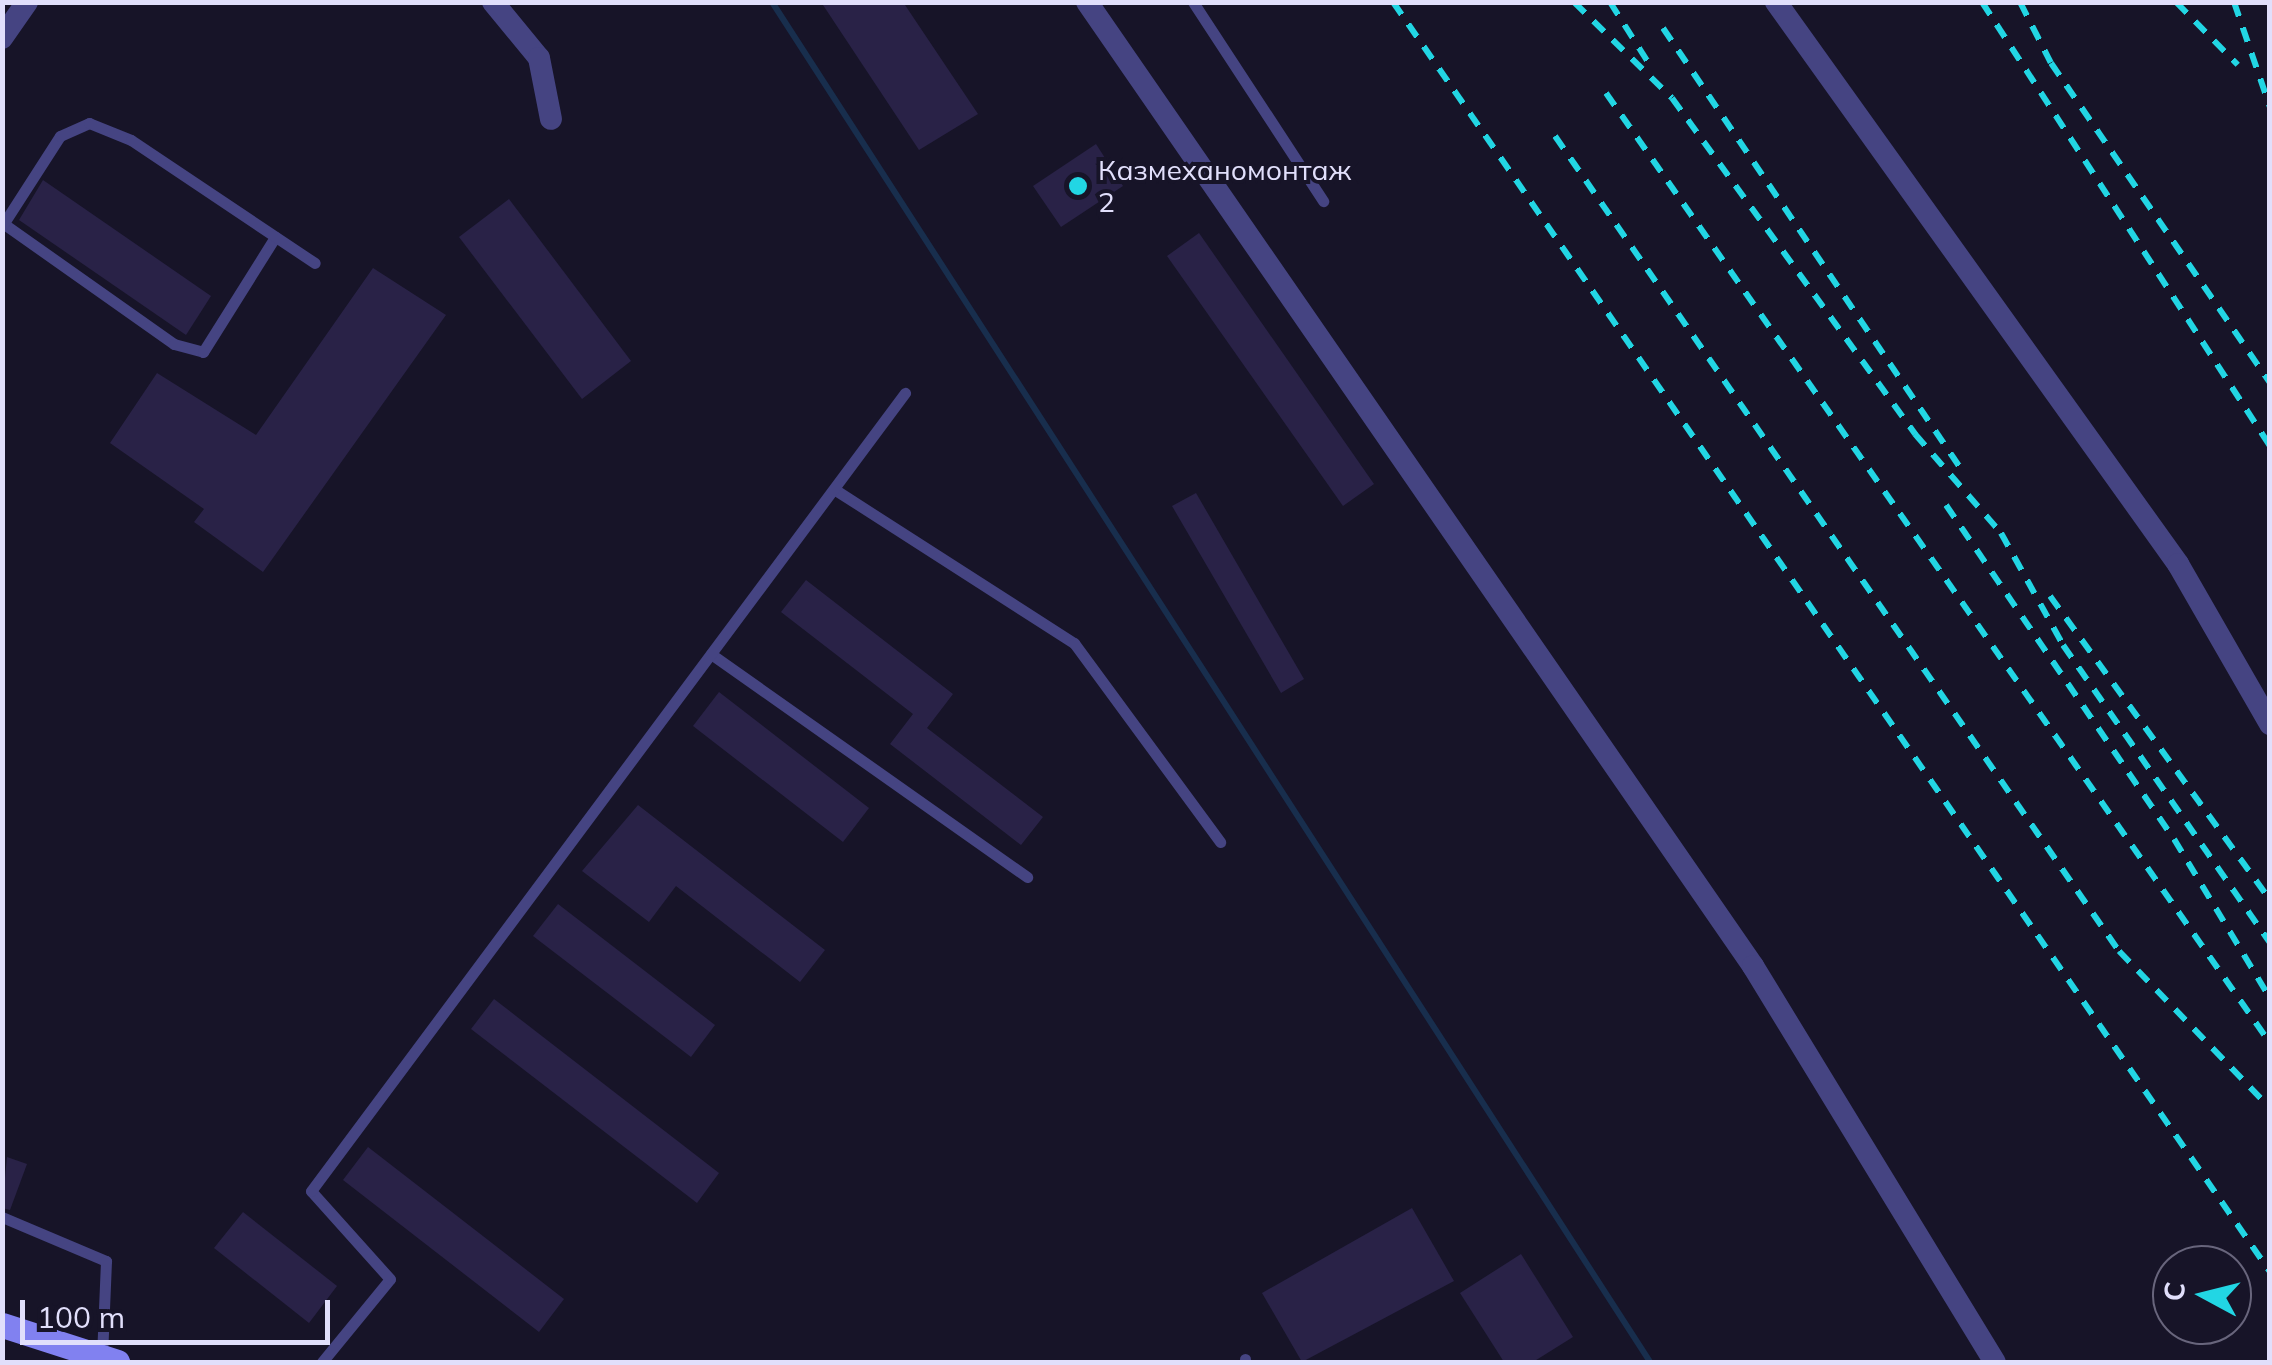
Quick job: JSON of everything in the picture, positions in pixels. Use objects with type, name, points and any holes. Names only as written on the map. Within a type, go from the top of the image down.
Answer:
[{"type":"main road","points":[[2,1325],[110,1360]]},
{"type":"street","points":[[2,38],[26,2]]},
{"type":"street","points":[[493,2],[539,58],[551,118]]},
{"type":"street","points":[[1087,2],[1753,966],[1995,1362]]},
{"type":"street","points":[[1776,2],[2178,564],[2270,724]]},
{"type":"lane","points":[[1193,2],[1323,200]]},
{"type":"lane","points":[[275,237],[202,352],[174,344],[3,225],[60,136],[89,123],[275,237],[315,263]]},
{"type":"lane","points":[[322,1362],[390,1279],[311,1191],[837,491],[905,393]]},
{"type":"lane","points":[[837,491],[1074,643],[1220,842]]},
{"type":"lane","points":[[711,654],[1027,877]]},
{"type":"lane","points":[[2,1217],[106,1261],[110,1360]]},
{"type":"building","points":[[821,2],[903,2],[978,114],[919,150]]},
{"type":"building","name":"Казмеханомонтаж 2","points":[[1096,144],[1123,186],[1061,227],[1033,186]]},
{"type":"building","points":[[43,180],[211,296],[186,335],[19,220]]},
{"type":"building","points":[[509,199],[631,361],[582,399],[459,237]]},
{"type":"building","points":[[1199,233],[1374,484],[1343,506],[1167,256]]},
{"type":"building","points":[[373,268],[446,315],[263,572],[194,522],[204,509],[110,443],[157,373],[256,435]]},
{"type":"building","points":[[1196,493],[1304,679],[1281,693],[1172,506]]},
{"type":"building","points":[[806,580],[953,694],[927,728],[1043,817],[1021,845],[890,744],[913,714],[781,612]]},
{"type":"building","points":[[719,692],[869,808],[843,842],[693,726]]},
{"type":"building","points":[[638,805],[825,950],[800,982],[676,886],[649,922],[582,871]]},
{"type":"building","points":[[558,904],[715,1025],[691,1057],[533,936]]},
{"type":"building","points":[[494,999],[719,1173],[697,1203],[471,1029]]},
{"type":"building","points":[[368,1147],[564,1299],[539,1332],[343,1180]]},
{"type":"building","points":[[7,1157],[27,1164],[10,1210],[2,1208]]},
{"type":"building","points":[[1412,1208],[1454,1281],[1302,1362],[1262,1293]]},
{"type":"building","points":[[243,1212],[337,1286],[309,1323],[214,1248]]},
{"type":"building","points":[[1521,1254],[1573,1337],[1533,1362],[1504,1362],[1460,1293]]},
{"type":"waterway","points":[[772,2],[1650,1362]]},
{"type":"railway","points":[[1393,2],[2270,1272]]},
{"type":"railway","points":[[1574,2],[1672,98],[1915,434],[2001,533],[2063,645],[2270,943]]},
{"type":"railway","points":[[1610,2],[1648,62]]},
{"type":"railway","points":[[1982,2],[2270,446]]},
{"type":"railway","points":[[2020,2],[2051,63],[2270,383]]},
{"type":"railway","points":[[2176,2],[2238,65]]},
{"type":"railway","points":[[2234,2],[2270,107]]},
{"type":"railway","points":[[1663,28],[1961,469]]},
{"type":"railway","points":[[1606,93],[2270,1043]]},
{"type":"railway","points":[[1555,136],[2119,951],[2270,1108]]},
{"type":"railway","points":[[1946,505],[2174,839],[2270,998]]},
{"type":"railway","points":[[2050,596],[2270,900]]},
{"type":"place","name":"Казмеханомонтаж 2","points":[[1078,186]]}]
